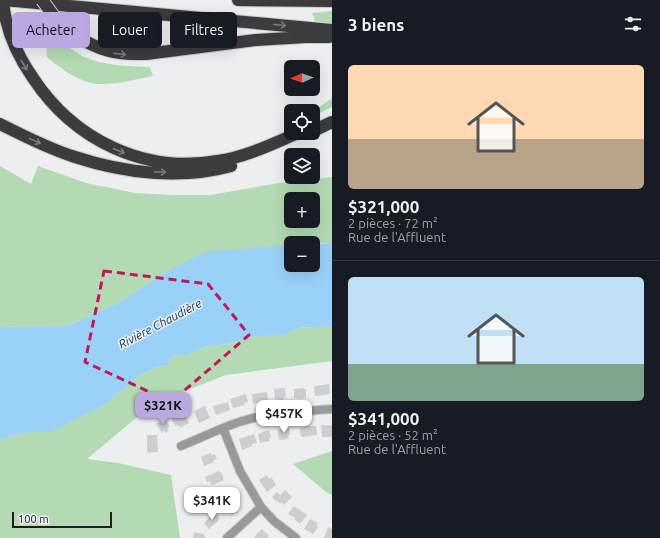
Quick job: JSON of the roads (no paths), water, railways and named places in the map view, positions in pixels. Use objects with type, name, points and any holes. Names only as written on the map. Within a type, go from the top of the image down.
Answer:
[{"type":"highway","points":[[284,139],[248,154],[217,162],[176,164],[154,161],[131,155],[96,140],[78,128],[61,113],[42,92],[22,63],[9,30],[3,0],[332,30]]},
{"type":"highway","points":[[42,0],[59,23],[72,34],[99,49],[113,53],[146,54],[256,40],[306,37],[332,38]]},
{"type":"highway","points":[[238,0],[332,0]]},
{"type":"highway","points":[[320,124],[332,120]]},
{"type":"highway","points":[[320,127],[332,120]]},
{"type":"highway","points":[[0,124],[32,140],[74,157],[114,167],[156,172],[194,173],[221,169],[254,159],[293,140]]},
{"type":"street","points":[[181,446],[244,419],[264,414],[332,409]]},
{"type":"street","points":[[223,428],[240,471],[261,507],[275,522],[296,538]]},
{"type":"street","points":[[227,538],[261,507]]},
{"type":"water","name":"Rivière Chaudière","points":[[332,243],[332,326],[297,328],[286,334],[252,337],[226,344],[205,347],[186,355],[173,355],[168,365],[154,368],[139,376],[106,404],[52,431],[22,433],[0,439],[0,327],[67,326],[116,304],[171,269],[205,252],[284,246],[284,272],[320,272],[320,244]]}]
